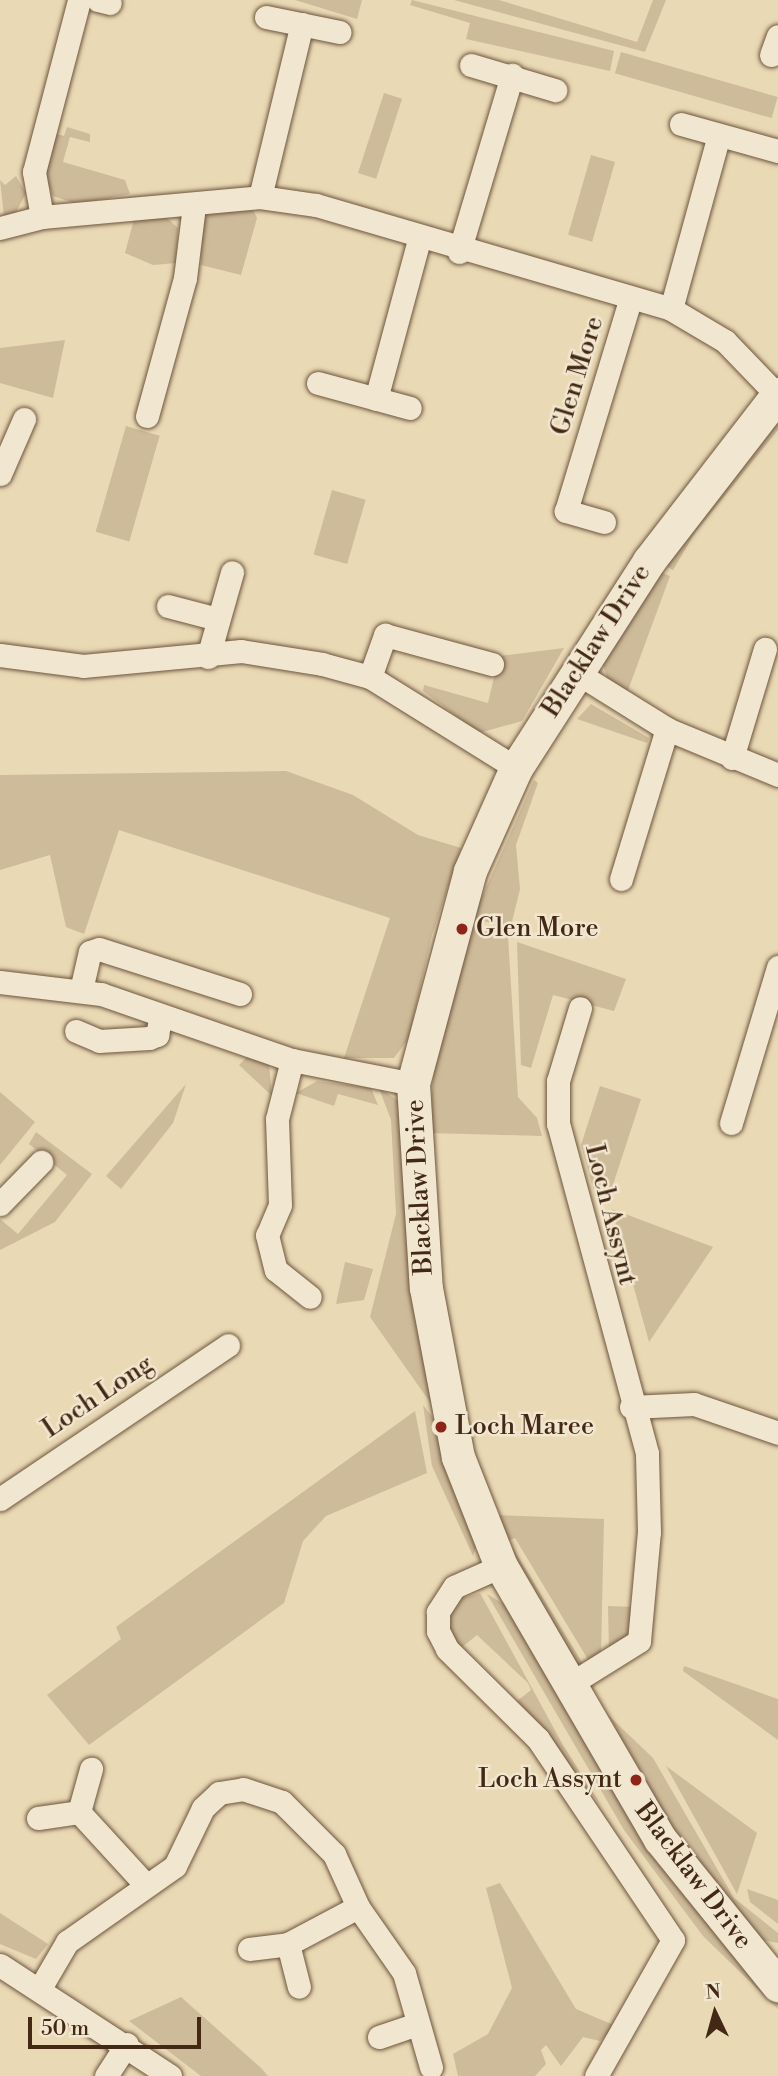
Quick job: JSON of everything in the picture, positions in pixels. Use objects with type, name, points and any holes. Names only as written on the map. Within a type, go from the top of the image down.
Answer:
[{"type":"street","points":[[42,217],[34,172],[79,0]]},
{"type":"street","points":[[266,17],[340,32]]},
{"type":"street","points":[[260,198],[302,24]]},
{"type":"street","points":[[471,65],[512,75],[555,90]]},
{"type":"street","points":[[459,252],[512,75]]},
{"type":"street","points":[[681,124],[778,151]]},
{"type":"street","points":[[671,309],[719,135]]},
{"type":"street","name":"Glen More","points":[[0,228],[42,217],[194,206],[260,198],[316,205],[459,252],[671,309],[724,341],[778,394]]},
{"type":"street","points":[[147,416],[185,278],[194,206]]},
{"type":"street","points":[[376,399],[419,240]]},
{"type":"street","name":"Glen More","points":[[604,522],[566,511],[630,300]]},
{"type":"street","points":[[318,383],[411,408]]},
{"type":"street","name":"Blacklaw Drive","points":[[776,1977],[660,1839],[567,1686],[501,1566],[458,1457],[426,1288],[413,1084],[470,871],[516,768],[575,671],[649,561],[778,394]]},
{"type":"street","points":[[0,474],[24,419]]},
{"type":"street","points":[[208,657],[232,572]]},
{"type":"street","points":[[168,606],[218,619]]},
{"type":"street","points":[[370,677],[385,635],[492,664]]},
{"type":"street","points":[[732,758],[765,649]]},
{"type":"street","points":[[0,655],[83,666],[208,657],[241,651],[370,677],[516,768]]},
{"type":"street","points":[[575,671],[667,729],[778,775]]},
{"type":"street","points":[[621,879],[667,729]]},
{"type":"street","points":[[81,990],[90,952],[99,949],[240,994]]},
{"type":"street","points":[[731,1123],[778,967]]},
{"type":"street","points":[[0,982],[81,990],[292,1060],[413,1084]]},
{"type":"street","name":"Loch Assynt","points":[[567,1686],[616,1660],[639,1641],[643,1623],[647,1453],[632,1407],[555,1107],[580,1008]]},
{"type":"street","points":[[76,1031],[99,1041],[149,1038],[157,1035],[161,1015]]},
{"type":"street","points":[[292,1060],[277,1119],[280,1205],[267,1236],[276,1270],[310,1297]]},
{"type":"street","points":[[0,1204],[41,1162]]},
{"type":"street","name":"Loch Long","points":[[0,1499],[228,1345]]},
{"type":"street","points":[[632,1407],[694,1405],[778,1433]]},
{"type":"street","points":[[501,1566],[454,1587],[438,1612],[438,1631],[447,1649],[531,1730],[673,1940],[596,2076]]},
{"type":"street","points":[[79,1812],[91,1769]]},
{"type":"street","points":[[39,1990],[67,1942],[174,1866],[203,1808],[219,1793],[243,1789],[282,1802],[334,1854],[358,1907],[404,1973],[430,2067]]},
{"type":"street","points":[[38,1818],[79,1812]]},
{"type":"street","points":[[79,1812],[146,1885]]},
{"type":"street","points":[[249,1949],[288,1944],[358,1907]]},
{"type":"street","points":[[288,1944],[299,1987]]},
{"type":"street","points":[[0,1965],[127,2043],[170,2076]]},
{"type":"street","points":[[379,2037],[417,2024]]},
{"type":"street","points":[[106,2076],[127,2043]]},
{"type":"shaded area","points":[[295,0],[362,0],[357,19]]},
{"type":"shaded area","points":[[412,0],[614,51],[610,71],[466,39],[470,23],[410,5]]},
{"type":"shaded area","points":[[454,0],[499,0],[637,42],[653,0],[666,0],[645,52]]},
{"type":"shaded area","points":[[621,52],[778,97],[772,118],[615,73]]},
{"type":"shaded area","points":[[384,93],[402,99],[376,179],[358,173]]},
{"type":"shaded area","points":[[67,127],[90,134],[90,142],[70,137],[63,162],[125,180],[130,194],[77,204],[53,196],[43,172],[49,132],[64,136]]},
{"type":"shaded area","points":[[591,155],[615,162],[592,242],[568,235]]},
{"type":"shaded area","points":[[16,176],[26,193],[15,214],[4,216],[0,180],[5,185]]},
{"type":"shaded area","points":[[227,209],[253,210],[257,218],[241,275],[201,265],[199,231],[207,215]]},
{"type":"shaded area","points":[[167,218],[178,228],[176,263],[153,265],[125,253],[134,219]]},
{"type":"shaded area","points":[[65,340],[53,398],[0,383],[0,348]]},
{"type":"shaded area","points":[[778,413],[778,430],[695,533],[673,570],[662,564]]},
{"type":"shaded area","points":[[126,426],[160,436],[129,541],[96,532]]},
{"type":"shaded area","points":[[332,490],[366,500],[347,564],[314,554]]},
{"type":"shaded area","points":[[656,570],[670,576],[627,693],[607,678],[601,658]]},
{"type":"shaded area","points":[[564,648],[522,721],[479,733],[423,691],[424,685],[488,703],[499,656]]},
{"type":"shaded area","points":[[591,704],[649,738],[647,743],[577,719]]},
{"type":"shaded area","points":[[286,771],[353,795],[418,835],[461,848],[432,935],[409,1038],[394,1058],[344,1058],[390,918],[119,830],[84,934],[66,927],[50,855],[0,870],[0,775]]},
{"type":"shaded area","points":[[534,780],[538,783],[516,845],[520,889],[510,930],[473,917]]},
{"type":"shaded area","points":[[473,925],[508,937],[518,1097],[537,1118],[542,1136],[429,1133],[437,1028]]},
{"type":"shaded area","points":[[517,942],[626,979],[614,1011],[553,995],[531,1068],[521,1065]]},
{"type":"shaded area","points":[[248,1056],[269,1065],[272,1096],[239,1065]]},
{"type":"shaded area","points":[[317,1081],[371,1088],[378,1105],[338,1094],[334,1106],[296,1093]]},
{"type":"shaded area","points":[[186,1084],[173,1123],[121,1189],[106,1176]]},
{"type":"shaded area","points":[[600,1086],[641,1099],[608,1200],[595,1195],[581,1145]]},
{"type":"shaded area","points":[[379,1088],[406,1106],[432,1405],[370,1317],[396,1214],[391,1120]]},
{"type":"shaded area","points":[[0,1092],[35,1122],[0,1165]]},
{"type":"shaded area","points":[[36,1132],[92,1174],[55,1222],[0,1250],[0,1219],[18,1234],[67,1175],[29,1144]]},
{"type":"shaded area","points":[[612,1209],[713,1247],[649,1342]]},
{"type":"shaded area","points":[[345,1262],[373,1269],[364,1300],[336,1304]]},
{"type":"shaded area","points":[[423,1405],[437,1423],[477,1544],[473,1556],[432,1466]]},
{"type":"shaded area","points":[[415,1411],[427,1473],[326,1516],[303,1541],[284,1603],[89,1745],[47,1695],[121,1639],[116,1627]]},
{"type":"shaded area","points":[[496,1515],[604,1519],[601,1655],[590,1663],[515,1538],[505,1542]]},
{"type":"shaded area","points":[[513,1548],[583,1664],[574,1664],[507,1550]]},
{"type":"shaded area","points":[[480,1593],[563,1745],[601,1805],[517,1701],[531,1690],[528,1683],[477,1635],[461,1648],[450,1635],[451,1611],[460,1599]]},
{"type":"shaded area","points":[[487,1594],[509,1607],[778,1996],[778,2009],[703,1936],[624,1830]]},
{"type":"shaded area","points":[[608,1606],[637,1607],[628,1636],[609,1653]]},
{"type":"shaded area","points":[[684,1666],[778,1699],[778,1740],[683,1671]]},
{"type":"shaded area","points":[[608,1715],[653,1758],[734,1898],[778,1933],[778,1943],[756,1939],[681,1842]]},
{"type":"shaded area","points":[[666,1766],[757,1833],[737,1894]]},
{"type":"shaded area","points":[[500,1883],[576,2009],[616,2026],[600,2041],[583,2037],[561,2066],[546,2045],[541,2050],[546,2064],[535,2076],[458,2076],[453,2054],[488,2034],[512,1988],[486,1888]]},
{"type":"shaded area","points":[[747,1889],[778,1900],[778,1924],[750,1902]]},
{"type":"shaded area","points":[[0,1913],[48,1944],[36,1959],[0,1944]]},
{"type":"shaded area","points":[[181,1997],[268,2076],[201,2076],[129,2021]]},
{"type":"place","name":"Glen More","points":[[462,929]]},
{"type":"place","name":"Loch Maree","points":[[441,1427]]},
{"type":"place","name":"Loch Assynt","points":[[636,1780]]}]
